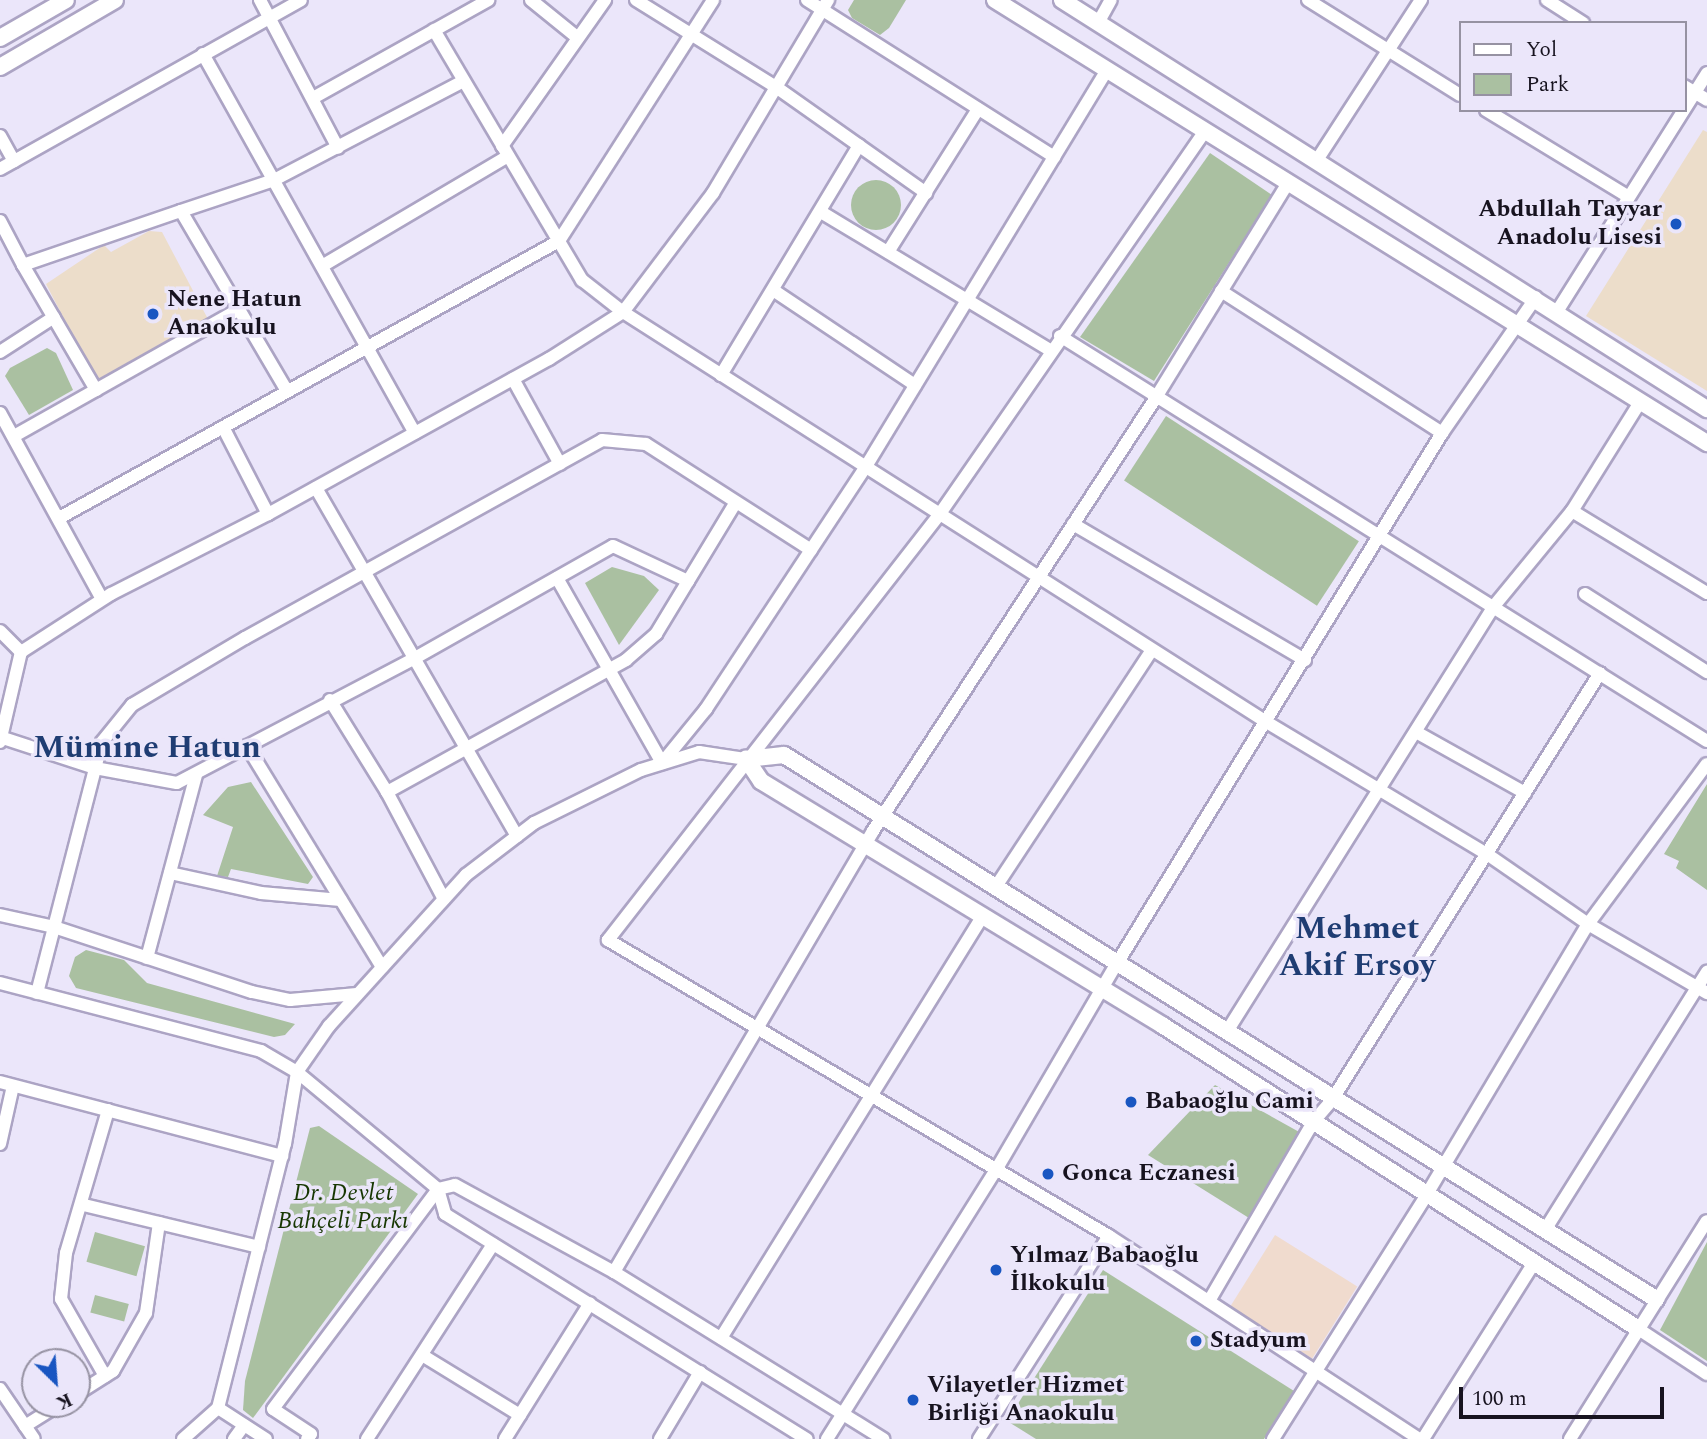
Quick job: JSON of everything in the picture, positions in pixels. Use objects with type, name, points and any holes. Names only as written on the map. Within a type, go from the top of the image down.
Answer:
[{"type":"street","points":[[0,38],[66,0]]},
{"type":"street","points":[[0,67],[115,0]]},
{"type":"street","points":[[260,0],[338,148]]},
{"type":"street","points":[[0,169],[301,0]]},
{"type":"street","points":[[313,97],[488,0]]},
{"type":"street","points":[[531,0],[578,38]]},
{"type":"street","points":[[322,265],[505,151],[605,0]]},
{"type":"street","points":[[636,0],[776,87],[926,192]]},
{"type":"street","points":[[61,517],[559,241],[713,0]]},
{"type":"street","points":[[807,0],[825,5],[1054,157]]},
{"type":"street","points":[[995,0],[1707,443]]},
{"type":"street","points":[[1062,0],[1558,310],[1707,409]]},
{"type":"street","points":[[1098,23],[1111,0]]},
{"type":"street","points":[[1308,0],[1458,93]]},
{"type":"street","points":[[1317,160],[1421,0]]},
{"type":"street","points":[[1547,0],[1580,21]]},
{"type":"street","points":[[688,581],[613,546],[415,658],[330,700],[177,783],[95,768],[0,739],[21,652],[102,599],[316,488],[513,379],[623,312],[713,192],[825,5]]},
{"type":"street","points":[[434,30],[582,280],[623,312],[1268,723],[1487,854],[1588,924],[1702,990]]},
{"type":"street","points":[[203,54],[415,433]]},
{"type":"street","points":[[662,763],[706,709],[865,468],[1107,70]]},
{"type":"street","points":[[1707,73],[1690,90],[1707,100]]},
{"type":"street","points":[[23,265],[274,180],[463,80]]},
{"type":"street","points":[[888,252],[978,109]]},
{"type":"street","points":[[1489,112],[1629,197]]},
{"type":"street","points":[[1558,310],[1629,197],[1677,112]]},
{"type":"street","points":[[1205,131],[1060,336],[939,515],[746,758],[608,940],[756,1031],[1109,1236],[1421,1439],[1534,1263]]},
{"type":"street","points":[[0,136],[14,161]]},
{"type":"street","points":[[721,375],[859,145]]},
{"type":"street","points":[[614,1272],[882,817],[1155,399],[1288,183]]},
{"type":"street","points":[[181,211],[287,391]]},
{"type":"street","points":[[821,212],[1051,351]]},
{"type":"street","points":[[0,221],[96,390]]},
{"type":"street","points":[[773,290],[915,385]]},
{"type":"street","points":[[1221,292],[1442,433]]},
{"type":"street","points":[[827,1439],[845,1415],[996,1170],[1104,990],[1116,965],[1268,723],[1442,433],[1536,297]]},
{"type":"street","points":[[14,436],[239,309]]},
{"type":"street","points":[[0,352],[54,317]]},
{"type":"street","points":[[1060,336],[1377,538],[1494,606],[1707,741]]},
{"type":"street","points":[[513,379],[560,464]]},
{"type":"street","points":[[1226,1033],[1494,606],[1572,511],[1640,402]]},
{"type":"street","points":[[0,414],[61,517],[102,599]]},
{"type":"street","points":[[223,427],[268,514]]},
{"type":"street","points":[[37,993],[102,743],[132,705],[602,440],[646,444],[811,550]]},
{"type":"street","points":[[316,488],[517,836]]},
{"type":"street","points":[[387,792],[611,669],[656,634],[736,502]]},
{"type":"street","points":[[1572,511],[1707,593]]},
{"type":"street","points":[[1073,524],[1305,660]]},
{"type":"street","points":[[557,578],[662,763]]},
{"type":"street","points":[[1585,594],[1707,672]]},
{"type":"street","points":[[0,631],[21,652]]},
{"type":"street","points":[[995,888],[1152,650]]},
{"type":"street","points":[[1209,1301],[1313,1122],[1332,1100],[1600,673]]},
{"type":"street","points":[[330,700],[387,792],[444,899]]},
{"type":"street","points":[[1416,732],[1525,793]]},
{"type":"street","points":[[247,746],[382,967]]},
{"type":"street","points":[[183,1439],[218,1408],[282,1156],[297,1072],[357,994],[466,875],[517,836],[570,805],[662,763],[699,752],[746,758],[784,755],[1332,1100],[1656,1299]]},
{"type":"street","points":[[746,758],[761,781],[1104,990],[1707,1374]]},
{"type":"street","points":[[1273,1439],[1427,1194],[1588,924],[1707,764]]},
{"type":"street","points":[[146,958],[196,775]]},
{"type":"street","points":[[170,873],[261,893],[341,900]]},
{"type":"street","points":[[0,915],[54,928],[290,1000],[357,994]]},
{"type":"street","points":[[721,1338],[983,915]]},
{"type":"street","points":[[1545,1230],[1702,990],[1707,972]]},
{"type":"street","points":[[0,983],[261,1051],[297,1072],[438,1189],[444,1214],[807,1439]]},
{"type":"street","points":[[0,1082],[282,1156]]},
{"type":"street","points":[[0,1144],[13,1086]]},
{"type":"street","points":[[105,1376],[61,1299],[66,1253],[84,1205],[108,1110]]},
{"type":"street","points":[[307,1439],[311,1434],[273,1409],[438,1189],[455,1185],[480,1196],[614,1272],[883,1439]]},
{"type":"street","points":[[84,1205],[259,1247]]},
{"type":"street","points":[[1570,1439],[1637,1328],[1707,1221]]},
{"type":"street","points":[[91,1385],[113,1371],[146,1313],[159,1223]]},
{"type":"street","points":[[979,1439],[1109,1236]]},
{"type":"street","points":[[367,1439],[494,1244]]},
{"type":"street","points":[[505,1439],[590,1303]]},
{"type":"street","points":[[422,1355],[520,1415]]},
{"type":"street","points":[[660,1439],[700,1372]]},
{"type":"street","points":[[0,1390],[34,1439]]},
{"type":"street","points":[[218,1408],[267,1439]]},
{"type":"street","points":[[25,1426],[38,1418]]},
{"type":"street","points":[[234,1439],[244,1425]]},
{"type":"shaded area","name":"Abdullah Tayyar Anadolu Lisesi","points":[[1703,130],[1707,132],[1707,391],[1586,316]]},
{"type":"shaded area","points":[[149,231],[162,232],[209,321],[104,381],[95,379],[46,284],[104,245],[111,252]]},
{"type":"shaded area","points":[[1275,1235],[1357,1286],[1312,1358],[1230,1307]]},
{"type":"green space","points":[[854,0],[906,0],[889,28],[880,35],[852,18],[848,10]]},
{"type":"green space","points":[[1210,153],[1272,195],[1154,381],[1080,337]]},
{"type":"green space","points":[[876,180],[894,187],[901,205],[894,223],[876,230],[858,223],[851,205],[858,187]]},
{"type":"green space","points":[[47,348],[56,353],[73,390],[29,415],[5,376],[10,368]]},
{"type":"green space","points":[[1166,416],[1359,541],[1317,606],[1124,481]]},
{"type":"green space","points":[[612,567],[644,576],[659,590],[619,645],[585,583]]},
{"type":"green space","points":[[251,782],[313,877],[308,884],[231,869],[228,877],[217,876],[233,827],[203,815],[228,787]]},
{"type":"green space","points":[[1707,784],[1707,890],[1676,868],[1679,861],[1664,854]]},
{"type":"green space","points":[[86,950],[124,960],[147,983],[295,1024],[285,1035],[274,1037],[76,988],[69,976],[75,957]]},
{"type":"green space","points":[[1215,1085],[1301,1133],[1249,1218],[1148,1155]]},
{"type":"green space","name":"Dr. Devlet Bahçeli Parkı","points":[[319,1126],[418,1194],[253,1418],[243,1410],[245,1381],[310,1128]]},
{"type":"green space","points":[[95,1232],[145,1246],[136,1276],[86,1262]]},
{"type":"green space","points":[[1707,1242],[1707,1361],[1660,1330]]},
{"type":"green space","points":[[1103,1270],[1294,1391],[1264,1439],[1036,1439],[1007,1421]]},
{"type":"green space","points":[[95,1295],[129,1304],[124,1321],[90,1312]]},
{"type":"place","name":"Abdullah Tayyar Anadolu Lisesi","points":[[1676,224]]},
{"type":"place","name":"Nene Hatun Anaokulu","points":[[153,314]]},
{"type":"place","name":"Babaoğlu Cami","points":[[1131,1102]]},
{"type":"place","name":"Gonca Eczanesi","points":[[1048,1174]]},
{"type":"place","name":"Yılmaz Babaoğlu İlkokulu","points":[[996,1270]]},
{"type":"place","name":"Stadyum","points":[[1196,1341]]},
{"type":"place","name":"Vilayetler Hizmet Birliği Anaokulu","points":[[913,1400]]},
{"type":"district","name":"Mümine Hatun","points":[[147,748]]},
{"type":"district","name":"Mehmet Akif Ersoy","points":[[1357,948]]}]
